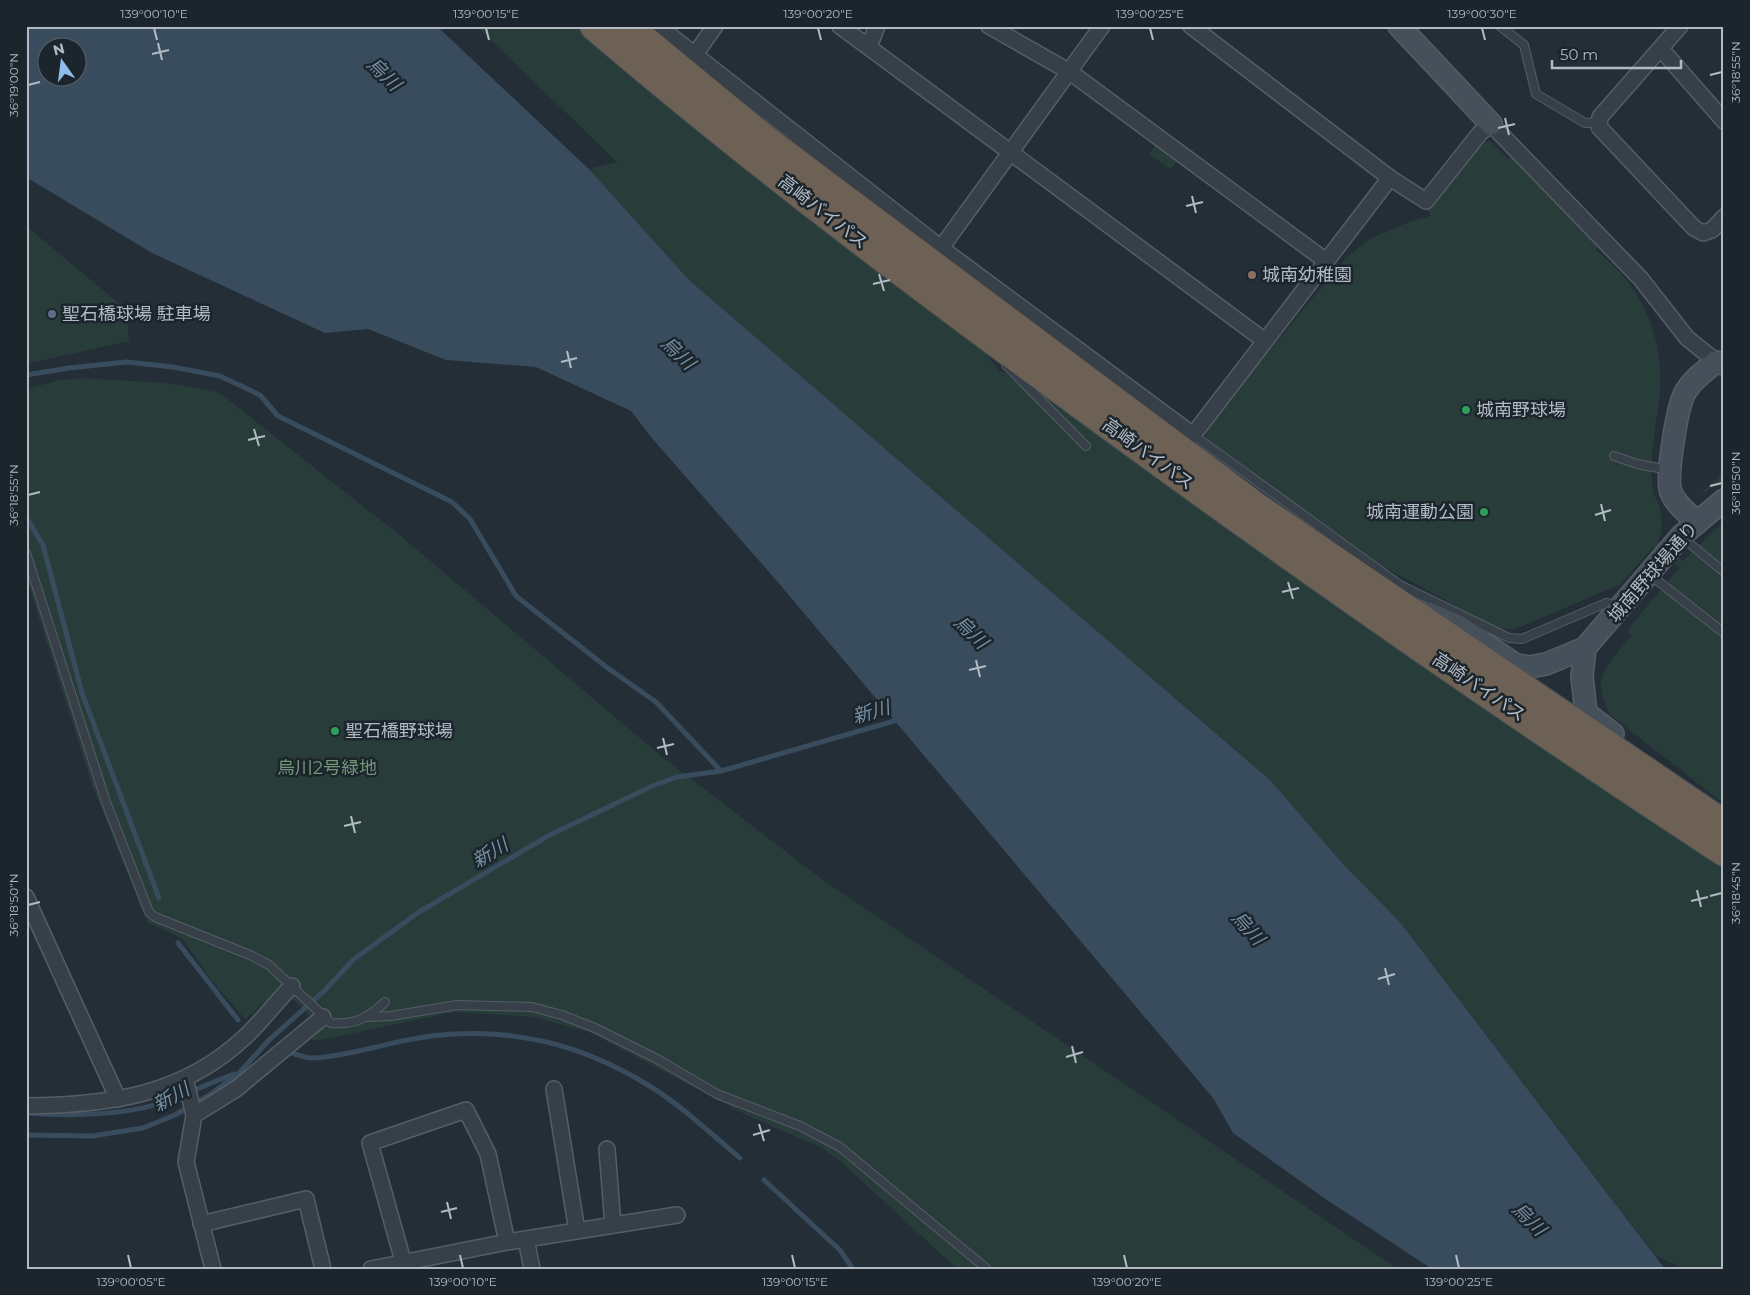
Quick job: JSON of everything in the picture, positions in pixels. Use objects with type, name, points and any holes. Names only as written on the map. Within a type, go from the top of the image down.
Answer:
[{"type":"highway","name":"高崎バイパス","points":[[594,26],[750,154],[905,276],[1244,525],[1372,615],[1724,852]]},
{"type":"highway","name":"高崎バイパス","points":[[628,26],[766,140],[1134,418],[1387,598],[1678,795],[1724,824]]},
{"type":"street","points":[[658,26],[941,248],[1193,435],[1390,178]]},
{"type":"street","points":[[694,56],[715,26]]},
{"type":"street","points":[[840,26],[1265,341]]},
{"type":"street","points":[[869,47],[877,26]]},
{"type":"street","points":[[989,26],[1070,72],[1326,261]]},
{"type":"street","points":[[941,248],[1102,26]]},
{"type":"street","points":[[1191,26],[1390,178],[1426,201],[1480,133],[1491,124]]},
{"type":"street","points":[[1399,26],[1641,279],[1687,338],[1720,365],[1691,382],[1684,393],[1679,409],[1670,489],[1677,502],[1696,521]]},
{"type":"street","points":[[1680,26],[1600,117],[1599,127],[1694,228],[1703,233],[1712,230],[1724,217]]},
{"type":"street","points":[[1661,49],[1724,121]]},
{"type":"street","name":"城南野球場通り","points":[[1586,648],[1681,536],[1696,521],[1724,500]]},
{"type":"street","points":[[1387,598],[1424,610],[1458,626],[1516,665],[1530,667],[1546,664],[1586,648],[1582,677],[1586,713],[1635,750],[1678,795]]},
{"type":"street","points":[[26,897],[118,1099]]},
{"type":"street","points":[[26,1106],[74,1104],[118,1099],[176,1084],[225,1054],[246,1036],[294,988]]},
{"type":"street","points":[[194,1115],[236,1089],[320,1014]]},
{"type":"street","points":[[185,1079],[194,1115],[186,1162],[213,1269]]},
{"type":"street","points":[[554,1089],[577,1231]]},
{"type":"street","points":[[403,1261],[370,1143],[466,1110],[488,1154],[507,1242]]},
{"type":"street","points":[[608,1149],[613,1225]]},
{"type":"street","points":[[201,1224],[306,1199],[323,1269]]},
{"type":"street","points":[[371,1269],[403,1261],[507,1242],[677,1215]]},
{"type":"street","points":[[526,1239],[532,1269]]},
{"type":"lane","points":[[1500,26],[1524,45],[1536,94],[1585,122],[1600,122]]},
{"type":"lane","points":[[1005,350],[1002,361],[1086,446]]},
{"type":"lane","points":[[1193,435],[1400,584],[1509,638],[1522,639],[1606,603],[1624,605]]},
{"type":"lane","points":[[1614,456],[1637,464],[1671,470]]},
{"type":"lane","points":[[1681,536],[1724,572]]},
{"type":"lane","points":[[26,553],[106,802],[149,912],[154,917],[250,955],[269,965],[331,1023],[344,1024],[369,1017],[391,1016],[457,1006],[532,1007],[562,1015],[643,1052],[717,1094],[800,1126],[840,1147],[987,1269]]},
{"type":"lane","points":[[1650,574],[1724,633]]},
{"type":"lane","points":[[369,1017],[385,1002]]},
{"type":"green space","points":[[476,26],[580,26],[977,340],[999,371],[1006,373],[1054,418],[1088,442],[1021,375],[1724,857],[1724,1269],[1684,1269],[1655,1255],[1399,921],[1344,865],[1270,780],[689,280],[589,169],[617,162]]},
{"type":"green space","name":"城南運動公園","points":[[1490,141],[1508,159],[1512,156],[1597,246],[1596,250],[1630,284],[1642,303],[1651,323],[1660,367],[1660,391],[1652,462],[1653,492],[1659,504],[1661,518],[1661,533],[1658,541],[1683,561],[1724,521],[1724,804],[1609,714],[1603,697],[1601,680],[1603,674],[1611,660],[1631,636],[1628,629],[1679,568],[1653,547],[1621,584],[1513,630],[1495,627],[1384,567],[1206,439],[1206,427],[1344,260],[1365,242],[1378,235],[1409,222],[1430,216],[1428,209],[1484,142]]},
{"type":"green space","points":[[1155,145],[1177,161],[1171,170],[1149,154]]},
{"type":"green space","points":[[26,226],[127,310],[129,341],[26,364]]},
{"type":"green space","name":"烏川2号緑地","points":[[81,378],[169,383],[220,393],[402,537],[660,755],[823,880],[1398,1269],[957,1269],[840,1161],[820,1147],[746,1115],[591,1033],[534,1017],[454,1012],[316,1041],[307,1038],[319,1025],[282,988],[245,1019],[211,980],[183,939],[147,922],[93,788],[26,577],[26,389],[60,380]]},
{"type":"green space","points":[[1724,472],[1724,481],[1699,495]]},
{"type":"water","name":"烏川","points":[[26,26],[437,26],[589,169],[689,280],[1270,780],[1344,865],[1399,921],[1665,1269],[1432,1269],[1324,1198],[1233,1133],[1213,1098],[776,580],[651,437],[631,411],[536,367],[446,360],[368,329],[325,333],[152,253],[26,177]]},
{"type":"pier","points":[[437,26],[440,26],[592,169],[589,169]]},
{"type":"waterway","points":[[26,375],[127,362],[173,367],[220,376],[260,395],[278,416],[452,502],[470,519],[516,596],[605,666],[656,702],[721,771]]},
{"type":"waterway","points":[[26,517],[43,545],[82,693],[159,898]]},
{"type":"waterway","name":"新川","points":[[26,1135],[92,1136],[143,1128],[175,1115],[211,1094],[239,1073],[269,1040],[324,991],[354,959],[419,912],[548,836],[652,786],[677,777],[721,771],[901,719]]},
{"type":"waterway","points":[[178,943],[238,1020]]},
{"type":"waterway","points":[[290,1053],[309,1058],[327,1057],[416,1038],[461,1034],[517,1036],[544,1041],[596,1058],[648,1085],[684,1110],[740,1158]]},
{"type":"waterway","points":[[26,1113],[77,1115],[148,1107],[234,1074]]},
{"type":"waterway","points":[[764,1180],[840,1250],[853,1269]]},
{"type":"place","name":"城南幼稚園","points":[[1252,275]]},
{"type":"place","name":"聖石橋球場 駐車場","points":[[52,314]]},
{"type":"place","name":"城南野球場","points":[[1466,410]]},
{"type":"place","name":"城南運動公園","points":[[1484,512]]},
{"type":"place","name":"聖石橋野球場","points":[[335,731]]}]
